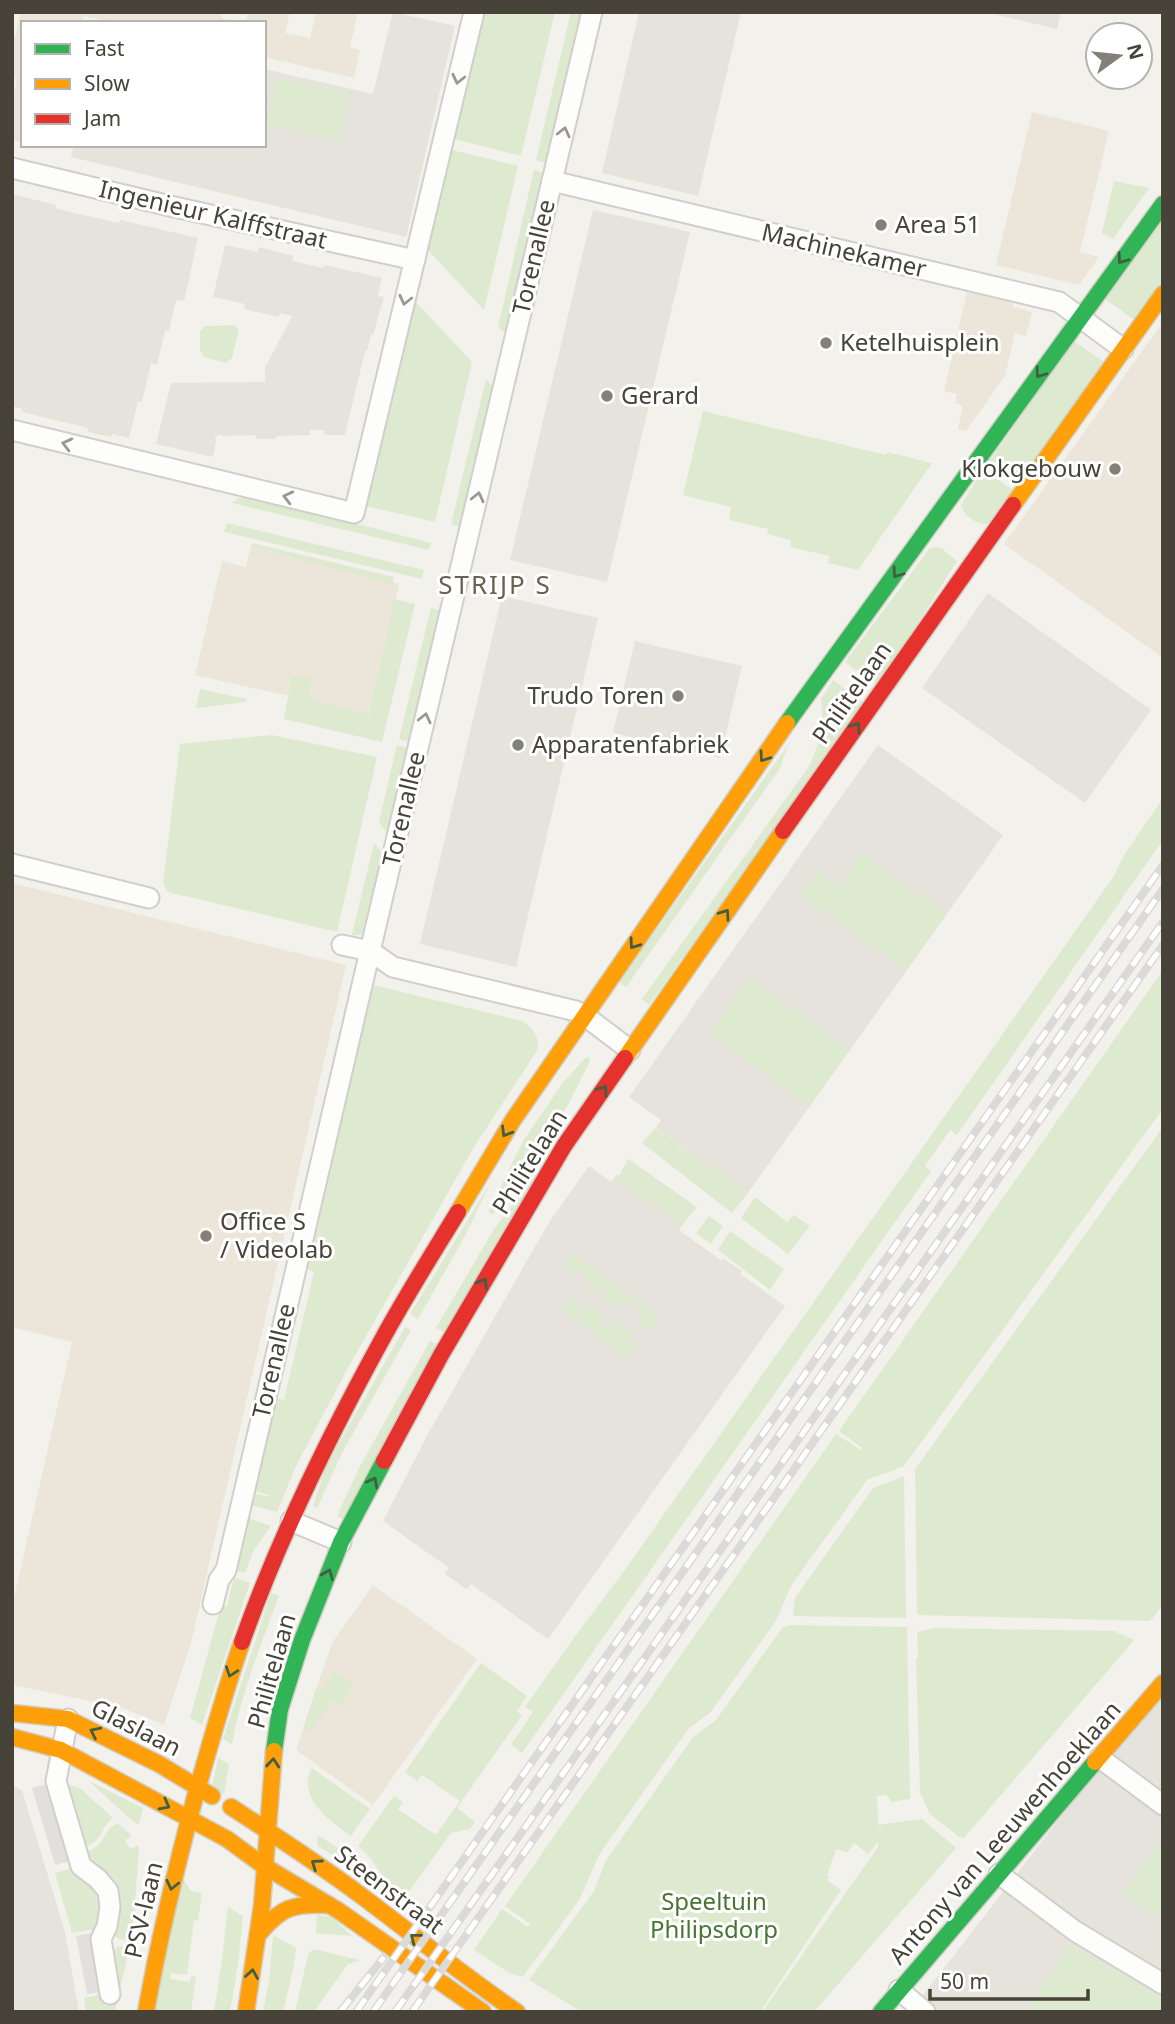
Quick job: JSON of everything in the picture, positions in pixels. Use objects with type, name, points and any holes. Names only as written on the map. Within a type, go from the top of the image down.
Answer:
[{"type":"street","points":[[12,430],[354,513],[474,12]]},
{"type":"street","name":"Torenallee","points":[[214,1604],[219,1580],[226,1570],[592,12]]},
{"type":"street","name":"Ingenieur Kalffstraat","points":[[12,168],[415,260]]},
{"type":"street","name":"Machinekamer","points":[[552,181],[1059,302],[1123,349]]},
{"type":"street","points":[[1080,317],[1163,204]]},
{"type":"street","points":[[1123,349],[1163,294]]},
{"type":"street","name":"Philitelaan","points":[[189,1819],[230,1676],[254,1608],[323,1454],[384,1336],[513,1120],[789,721],[1080,317]]},
{"type":"street","name":"Philitelaan","points":[[264,1866],[261,1835],[280,1709],[302,1640],[341,1542],[441,1355],[564,1146],[629,1050],[1123,349]]},
{"type":"street","points":[[12,864],[149,898]]},
{"type":"street","points":[[342,944],[370,951],[393,967],[565,1007],[585,1016],[629,1050]]},
{"type":"street","points":[[291,1521],[341,1542]]},
{"type":"street","name":"Antony van Leeuwenhoeklaan","points":[[881,2012],[1163,1683]]},
{"type":"street","name":"Glaslaan","points":[[12,1713],[68,1719],[159,1764],[231,1807]]},
{"type":"street","points":[[68,1719],[55,1781],[81,1866],[108,1891],[110,1907],[107,1926],[101,1939],[110,1994]]},
{"type":"street","points":[[12,1737],[61,1751],[227,1839],[264,1866],[246,2012]]},
{"type":"street","points":[[1100,1758],[1163,1805]]},
{"type":"street","points":[[189,1819],[204,1812],[231,1807]]},
{"type":"street","name":"Steenstraat","points":[[231,1807],[261,1835],[354,1891],[466,1977],[517,2012]]},
{"type":"street","name":"PSV-laan","points":[[146,2012],[156,1954],[189,1819]]},
{"type":"street","points":[[227,1839],[243,1842],[261,1835]]},
{"type":"street","name":"Steenstraat","points":[[264,1866],[329,1906],[483,2012]]},
{"type":"street","points":[[999,1874],[1075,1931],[1163,1984]]},
{"type":"street","points":[[257,1936],[275,1915],[289,1907],[302,1903],[329,1906]]},
{"type":"street","points":[[899,1990],[925,2012]]},
{"type":"shaded area","points":[[21,12],[222,12],[221,18],[234,21],[106,21],[84,16],[83,21],[21,21],[21,142],[12,140],[12,93],[17,79],[12,78],[12,49]]},
{"type":"shaded area","points":[[248,12],[290,12],[285,33],[310,38],[316,12],[358,12],[350,47],[360,50],[354,78],[266,57],[266,21],[246,21]]},
{"type":"shaded area","points":[[393,12],[455,26],[406,237],[71,157],[74,147],[266,147],[266,69],[373,94]]},
{"type":"shaded area","points":[[639,12],[741,12],[698,196],[602,173]]},
{"type":"shaded area","points":[[985,12],[1061,12],[1057,29]]},
{"type":"shaded area","points":[[1032,112],[1109,131],[1080,252],[1099,257],[1079,285],[996,265]]},
{"type":"shaded area","points":[[12,194],[87,216],[119,223],[120,220],[198,238],[184,301],[176,300],[157,365],[151,363],[142,402],[138,401],[129,438],[88,432],[88,428],[22,412],[23,409],[12,406]]},
{"type":"shaded area","name":"Gerard","points":[[593,210],[690,232],[607,582],[510,560]]},
{"type":"shaded area","points":[[225,245],[257,252],[259,247],[293,256],[293,261],[382,278],[378,296],[384,297],[373,335],[365,351],[345,435],[324,435],[324,430],[310,430],[310,435],[276,436],[276,439],[256,439],[256,435],[219,434],[215,437],[213,457],[156,444],[171,383],[265,382],[265,368],[292,316],[280,313],[279,317],[244,309],[245,304],[213,297]]},
{"type":"shaded area","points":[[967,292],[1013,302],[1013,307],[1032,312],[1026,336],[1015,333],[1005,376],[966,431],[958,429],[963,406],[955,403],[957,394],[944,391]]},
{"type":"shaded area","name":"Klokgebouw","points":[[1163,322],[1163,658],[1004,544]]},
{"type":"shaded area","points":[[251,545],[399,584],[369,714],[195,675],[222,561],[246,567]]},
{"type":"shaded area","points":[[987,594],[1151,710],[1085,803],[922,688]]},
{"type":"shaded area","name":"Apparatenfabriek","points":[[502,596],[598,618],[516,967],[420,944]]},
{"type":"shaded area","name":"Trudo Toren","points":[[635,641],[742,666],[720,758],[613,733]]},
{"type":"shaded area","points":[[878,745],[1003,835],[748,1193],[656,1128],[661,1120],[629,1097]]},
{"type":"shaded area","points":[[12,883],[346,965],[191,1643],[164,1725],[120,1707],[12,1685],[12,1607],[72,1342],[12,1327]]},
{"type":"shaded area","points":[[589,1166],[611,1182],[617,1174],[684,1222],[679,1230],[721,1260],[723,1258],[742,1271],[740,1274],[785,1306],[548,1639],[471,1584],[466,1589],[445,1574],[449,1568],[383,1521],[428,1434],[548,1224]]},
{"type":"shaded area","points":[[373,1585],[477,1659],[373,1805],[296,1750],[332,1643]]},
{"type":"shaded area","points":[[1163,1685],[1163,2012],[910,2012]]},
{"type":"shaded area","points":[[47,1784],[70,1861],[55,1865],[32,1788]]},
{"type":"shaded area","points":[[12,1785],[22,1790],[65,1932],[79,2012],[12,2012]]},
{"type":"shaded area","points":[[92,1933],[102,1992],[87,1994],[76,1936]]},
{"type":"green space","points":[[485,12],[555,12],[521,156],[454,139]]},
{"type":"green space","points":[[571,12],[583,12],[547,163],[536,160]]},
{"type":"green space","points":[[276,78],[350,94],[339,140],[266,124]]},
{"type":"green space","points":[[452,150],[518,166],[484,310],[428,250]]},
{"type":"green space","points":[[534,170],[545,173],[507,335],[498,327]]},
{"type":"green space","points":[[1114,181],[1149,188],[1113,239],[1102,233]]},
{"type":"green space","points":[[1163,218],[1163,285],[1137,322],[1105,299]]},
{"type":"green space","points":[[414,300],[472,362],[435,522],[366,506]]},
{"type":"green space","points":[[234,325],[239,330],[232,358],[226,363],[204,357],[200,350],[200,331],[206,326]]},
{"type":"green space","points":[[1074,341],[1107,364],[1020,486],[988,463]]},
{"type":"green space","points":[[486,379],[494,388],[461,527],[451,524]]},
{"type":"green space","points":[[703,411],[886,455],[887,452],[932,463],[858,570],[828,563],[829,556],[790,547],[791,540],[767,534],[768,529],[729,520],[731,507],[683,495]]},
{"type":"green space","points":[[983,469],[1016,492],[987,524],[971,519],[961,505]]},
{"type":"green space","points":[[249,496],[431,543],[429,550],[232,503],[238,498]]},
{"type":"green space","points":[[227,523],[424,570],[422,579],[224,532]]},
{"type":"green space","points":[[252,543],[394,577],[392,584],[274,553],[251,546]]},
{"type":"green space","points":[[936,547],[957,561],[878,686],[845,662],[930,548]]},
{"type":"green space","points":[[394,599],[415,604],[382,742],[284,719],[292,675],[312,678],[309,699],[369,714]]},
{"type":"green space","points":[[431,608],[442,611],[411,743],[399,739]]},
{"type":"green space","points":[[833,680],[865,704],[649,1005],[642,999],[810,765],[821,733],[821,699]]},
{"type":"green space","points":[[200,689],[247,699],[246,702],[196,708]]},
{"type":"green space","points":[[272,735],[377,757],[337,932],[168,892],[163,883],[180,744]]},
{"type":"green space","points":[[397,745],[410,749],[388,834],[379,822]]},
{"type":"green space","points":[[788,745],[780,768],[626,987],[619,982]]},
{"type":"green space","points":[[1163,798],[1163,840],[957,1135],[950,1130],[925,1166],[931,1171],[522,1753],[511,1745],[533,1712],[525,1707],[624,1571],[1114,876],[1124,855]]},
{"type":"green space","points":[[374,843],[384,855],[365,933],[352,935]]},
{"type":"green space","points":[[862,854],[946,914],[906,970],[800,894],[817,872],[839,887]]},
{"type":"green space","points":[[1163,970],[1163,1109],[904,1466],[867,1480],[791,1586],[776,1621],[710,1713],[689,1728],[599,1855],[579,1900],[523,1977],[508,1972],[474,1950],[502,1909],[528,1927],[530,1924],[505,1906],[836,1434],[861,1450],[862,1448],[839,1431]]},
{"type":"green space","points":[[749,978],[849,1049],[810,1106],[710,1034]]},
{"type":"green space","points":[[373,985],[522,1021],[534,1033],[538,1049],[474,1147],[349,1366],[295,1468],[277,1512],[251,1505],[256,1494],[270,1497],[254,1491],[276,1398],[284,1400],[314,1272],[308,1269]]},
{"type":"green space","points":[[589,1057],[590,1061],[569,1103],[493,1214],[490,1214],[489,1210],[523,1141],[562,1084],[585,1058]]},
{"type":"green space","points":[[1163,1127],[1163,1605],[1150,1621],[917,1615],[915,1469]]},
{"type":"green space","points":[[655,1128],[748,1193],[732,1213],[642,1143]]},
{"type":"green space","points":[[628,1159],[697,1207],[682,1225],[617,1180]]},
{"type":"green space","points":[[542,1167],[446,1333],[436,1328],[494,1229]]},
{"type":"green space","points":[[491,1182],[465,1236],[418,1319],[410,1314]]},
{"type":"green space","points":[[755,1197],[787,1222],[794,1215],[810,1226],[788,1254],[741,1218]]},
{"type":"green space","points":[[709,1216],[723,1226],[711,1244],[696,1233]]},
{"type":"green space","points":[[730,1231],[784,1269],[770,1290],[718,1250]]},
{"type":"green space","points":[[573,1255],[658,1315],[648,1331],[638,1323],[641,1312],[634,1302],[629,1301],[615,1307],[604,1300],[606,1291],[594,1293],[580,1268],[575,1272],[563,1267]]},
{"type":"green space","points":[[572,1295],[579,1305],[575,1314],[587,1306],[603,1316],[601,1326],[607,1330],[611,1322],[615,1322],[624,1332],[629,1331],[634,1335],[623,1344],[628,1349],[636,1339],[641,1341],[629,1359],[562,1310]]},
{"type":"green space","points":[[405,1327],[411,1330],[343,1451],[317,1508],[313,1506],[326,1466]]},
{"type":"green space","points":[[430,1341],[439,1345],[344,1520],[337,1516],[359,1468]]},
{"type":"green space","points":[[904,1476],[906,1618],[793,1616],[795,1598],[873,1488]]},
{"type":"green space","points":[[248,1518],[271,1526],[254,1550],[245,1573],[236,1571]]},
{"type":"green space","points":[[234,1577],[250,1583],[202,1725],[190,1718],[221,1605],[227,1606]]},
{"type":"green space","points":[[271,1593],[279,1596],[246,1688],[232,1744],[223,1739]]},
{"type":"green space","name":"Speeltuin Philipsdorp","points":[[790,1625],[907,1627],[910,1799],[892,1802],[886,1795],[877,1796],[878,1825],[922,1819],[956,1848],[814,2012],[762,2012],[878,1847],[878,1842],[868,1854],[854,1843],[847,1852],[836,1849],[827,1880],[841,1890],[760,2012],[582,2012],[529,1980],[594,1891],[606,1860],[694,1736],[716,1720],[782,1628]]},
{"type":"green space","points":[[935,1628],[1114,1631],[1134,1640],[964,1838],[930,1814],[920,1792],[917,1632]]},
{"type":"green space","points":[[481,1663],[527,1696],[517,1711],[522,1715],[457,1808],[475,1822],[470,1829],[451,1833],[403,1900],[358,1846],[394,1796],[403,1802],[398,1809],[436,1835],[460,1801],[422,1775],[417,1781],[405,1772]]},
{"type":"green space","points":[[335,1671],[355,1685],[340,1706],[332,1700],[309,1733],[303,1729],[316,1688],[321,1690]]},
{"type":"green space","points":[[94,1716],[161,1741],[158,1751]]},
{"type":"green space","points":[[218,1758],[229,1764],[224,1794],[211,1791]]},
{"type":"green space","points":[[312,1768],[370,1809],[351,1836],[325,1816],[312,1798],[308,1779]]},
{"type":"green space","points":[[89,1781],[143,1808],[139,1823],[130,1819]]},
{"type":"green space","points":[[67,1784],[81,1789],[113,1818],[98,1838],[86,1846]]},
{"type":"green space","points":[[118,1823],[132,1836],[125,1840],[130,1849],[138,1845],[139,1849],[130,1941],[114,1935],[119,1900],[116,1885],[97,1866],[88,1851],[98,1845],[109,1829]]},
{"type":"green space","points":[[317,1835],[353,1860],[369,1881],[366,1883],[344,1863],[318,1846]]},
{"type":"green space","points":[[1163,1837],[1163,1919],[1122,1896]]},
{"type":"green space","points":[[72,1868],[94,1883],[102,1903],[96,1929],[72,1933],[55,1873]]},
{"type":"green space","points":[[182,1877],[191,1891],[202,1893],[198,1921],[194,1920],[187,1975],[171,1973],[170,1979],[190,1982],[191,1976],[196,1976],[191,2012],[151,2012]]},
{"type":"green space","points":[[228,1907],[243,1916],[238,1964],[230,2012],[214,2012],[222,1960]]},
{"type":"green space","points":[[317,1915],[333,1918],[352,1936],[316,1933]]},
{"type":"green space","points":[[273,1935],[296,1948],[283,2012],[263,2012],[269,1981]]},
{"type":"green space","points":[[1069,1944],[1163,1998],[1163,2012],[1026,2012]]},
{"type":"green space","points":[[118,1946],[129,1948],[115,2012],[86,2012],[84,1998],[103,1994],[105,2006],[113,2004],[119,1980],[114,1951]]},
{"type":"green space","points":[[313,1949],[360,1960],[347,1965],[314,2012],[295,2012],[308,1955]]},
{"type":"railway","points":[[356,2012],[1163,865]]},
{"type":"railway","points":[[373,2012],[1163,889]]},
{"type":"railway","points":[[395,2012],[1163,922]]},
{"type":"railway","points":[[412,2012],[1163,945]]},
{"type":"railway","points":[[340,2012],[384,1957]]},
{"type":"traffic: fast","points":[[787,723],[1163,204]]},
{"type":"traffic: fast","points":[[274,1751],[280,1709],[302,1640],[341,1542],[384,1461]]},
{"type":"traffic: fast","points":[[881,2012],[1095,1762]]},
{"type":"traffic: slow","points":[[1013,505],[1163,294]]},
{"type":"traffic: slow","points":[[458,1212],[513,1120],[787,723]]},
{"type":"traffic: slow","points":[[625,1058],[783,831]]},
{"type":"traffic: slow","points":[[146,2012],[188,1824],[242,1642]]},
{"type":"traffic: slow","points":[[1095,1762],[1163,1683]]},
{"type":"traffic: slow","points":[[12,1713],[68,1719],[159,1764],[212,1796]]},
{"type":"traffic: slow","points":[[12,1737],[61,1750],[227,1839],[264,1866],[339,1911],[483,2012]]},
{"type":"traffic: slow","points":[[246,2012],[262,1905],[274,1751]]},
{"type":"traffic: slow","points":[[231,1807],[347,1885],[517,2012]]},
{"type":"traffic: slow","points":[[258,1935],[274,1918],[289,1909],[306,1905],[329,1905]]},
{"type":"traffic: jam","points":[[783,831],[1013,505]]},
{"type":"traffic: jam","points":[[384,1461],[441,1355],[564,1146],[625,1058]]},
{"type":"traffic: jam","points":[[242,1642],[272,1564],[325,1448],[393,1320],[458,1212]]},
{"type":"place","name":"Area 51","points":[[881,225]]},
{"type":"place","name":"Ketelhuisplein","points":[[826,343]]},
{"type":"place","name":"Gerard","points":[[607,396]]},
{"type":"place","name":"Klokgebouw","points":[[1115,469]]},
{"type":"place","name":"Trudo Toren","points":[[678,696]]},
{"type":"place","name":"Apparatenfabriek","points":[[518,745]]},
{"type":"place","name":"Office S / Videolab","points":[[206,1236]]},
{"type":"district","name":"STRIJP S","points":[[495,585]]}]
